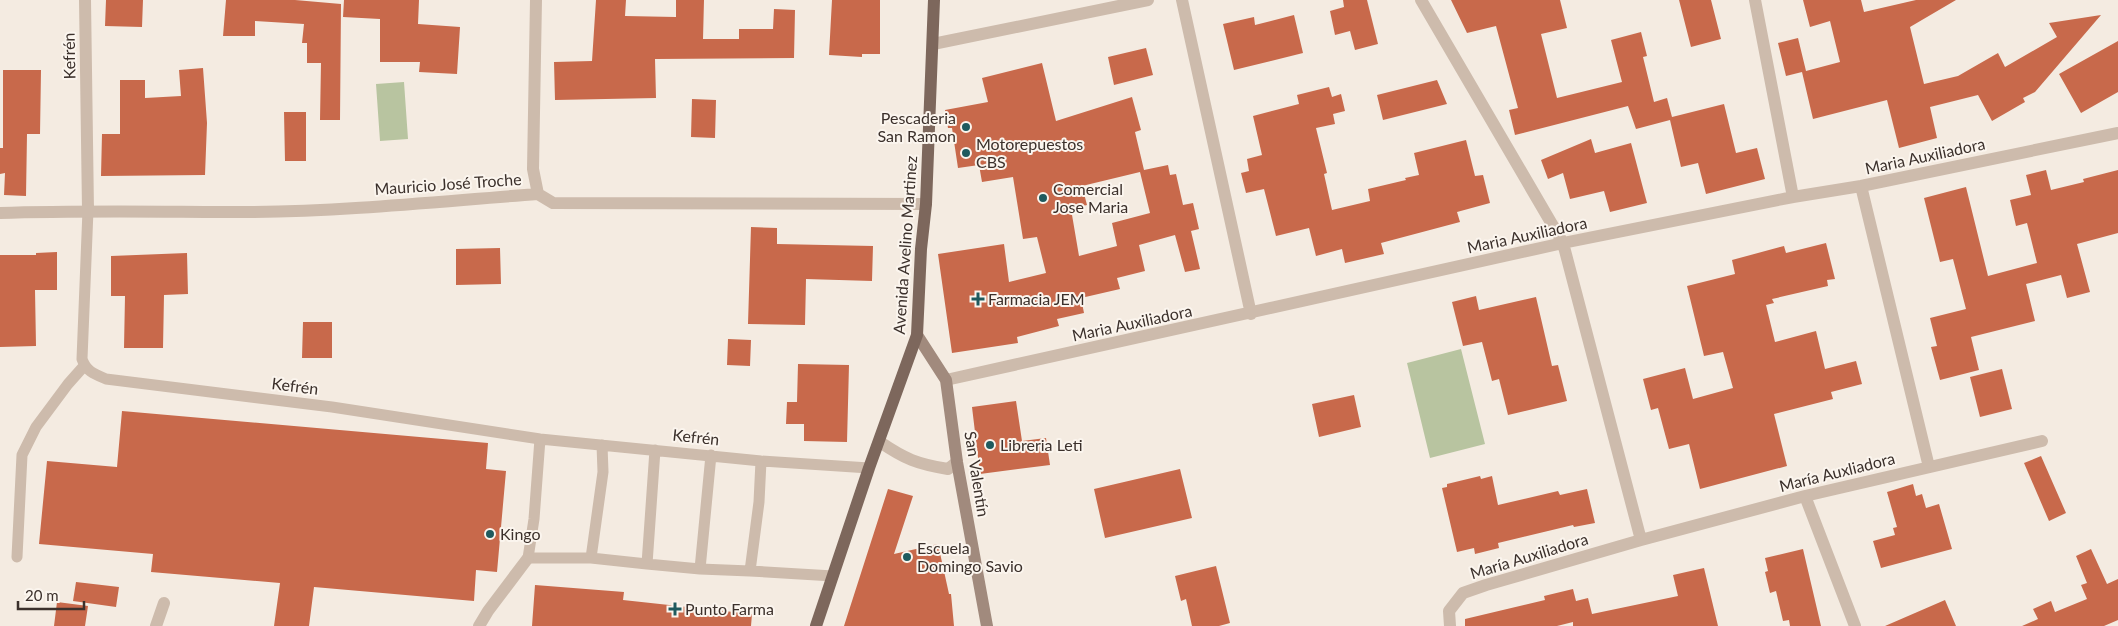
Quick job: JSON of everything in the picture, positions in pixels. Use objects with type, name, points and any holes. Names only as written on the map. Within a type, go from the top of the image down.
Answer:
[{"type":"main road","name":"Avenida Avelino Martinez","points":[[816,626],[869,468],[918,335],[920,249],[926,204],[934,0]]},
{"type":"main road","name":"San Valentín","points":[[918,335],[946,380],[957,462],[987,626]]},
{"type":"street","name":"Kefrén","points":[[85,0],[88,210]]},
{"type":"street","points":[[536,0],[533,169],[538,194]]},
{"type":"street","points":[[933,44],[1148,0]]},
{"type":"street","points":[[1182,0],[1251,314]]},
{"type":"street","points":[[1421,0],[1563,244],[1641,540]]},
{"type":"street","points":[[1755,0],[1793,197]]},
{"type":"street","name":"Maria Auxiliadora","points":[[946,380],[1563,244],[1793,197],[1861,186],[2118,133]]},
{"type":"street","points":[[1861,186],[1929,467]]},
{"type":"street","name":"Mauricio José Troche","points":[[0,213],[88,210],[255,212],[394,205],[538,194],[553,203],[926,204]]},
{"type":"street","name":"María Auxliadora","points":[[1641,540],[1805,496],[2042,441]]},
{"type":"street","points":[[880,442],[901,456],[921,465],[948,469],[957,462]]},
{"type":"street","points":[[1805,496],[1855,626]]},
{"type":"street","name":"María Auxiliadora","points":[[1450,626],[1449,611],[1463,593],[1641,540]]},
{"type":"street","points":[[479,626],[528,558]]},
{"type":"street","points":[[156,626],[164,603]]},
{"type":"lane","name":"Kefrén","points":[[88,210],[82,359],[84,366],[92,374],[106,378],[332,407],[540,439],[761,461],[869,468]]},
{"type":"lane","points":[[17,557],[22,455],[36,427],[84,366]]},
{"type":"lane","points":[[540,439],[534,519],[528,558],[591,558],[700,569],[833,576]]},
{"type":"lane","points":[[591,558],[603,472],[602,445]]},
{"type":"lane","points":[[647,564],[655,450]]},
{"type":"lane","points":[[700,569],[711,455]]},
{"type":"lane","points":[[750,571],[759,502],[761,461]]},
{"type":"green space","points":[[404,82],[408,139],[380,141],[376,84]]},
{"type":"green space","points":[[1461,349],[1485,444],[1430,458],[1407,363]]},
{"type":"building","points":[[106,0],[143,0],[142,27],[105,26]]},
{"type":"building","points":[[226,0],[295,0],[341,4],[340,120],[320,120],[321,63],[307,63],[307,43],[302,43],[304,24],[255,21],[255,36],[223,36]]},
{"type":"building","points":[[344,0],[419,0],[418,24],[460,27],[457,74],[419,72],[420,62],[380,62],[380,19],[343,17]]},
{"type":"building","points":[[596,0],[626,0],[625,16],[676,17],[676,0],[704,0],[703,39],[739,39],[739,29],[773,29],[774,9],[795,10],[794,58],[655,59],[656,98],[555,100],[554,62],[592,61]]},
{"type":"building","points":[[832,0],[880,0],[880,54],[862,54],[862,57],[829,55]]},
{"type":"building","points":[[1343,0],[1367,0],[1378,44],[1355,50],[1350,31],[1335,35],[1330,11],[1344,7]]},
{"type":"building","points":[[1451,0],[1560,0],[1567,28],[1541,34],[1557,98],[1622,82],[1611,40],[1641,32],[1647,56],[1643,57],[1654,102],[1667,98],[1672,117],[1724,104],[1736,153],[1757,148],[1765,179],[1706,194],[1698,163],[1681,167],[1670,120],[1636,129],[1628,106],[1515,135],[1509,110],[1518,108],[1496,26],[1467,33]]},
{"type":"building","points":[[1679,0],[1711,0],[1721,39],[1691,47]]},
{"type":"building","points":[[1803,0],[1861,0],[1864,12],[1916,0],[1956,0],[1910,27],[1924,84],[1958,76],[1998,53],[2005,67],[2057,37],[2049,23],[2101,15],[2035,92],[2023,98],[2025,102],[1992,121],[1978,95],[1930,107],[1937,138],[1899,148],[1887,100],[1813,119],[1802,72],[1786,76],[1778,43],[1798,38],[1806,71],[1840,62],[1830,21],[1810,27]]},
{"type":"building","points":[[1294,15],[1303,53],[1234,70],[1223,24],[1254,17],[1255,25]]},
{"type":"building","points":[[2118,41],[2118,92],[2081,113],[2059,74]]},
{"type":"building","points":[[1146,48],[1153,75],[1114,85],[1108,57]]},
{"type":"building","points":[[1042,63],[1056,121],[1132,97],[1141,130],[1135,132],[1144,170],[1168,165],[1170,175],[1176,174],[1183,205],[1193,203],[1199,229],[1191,231],[1200,269],[1185,272],[1175,235],[1139,245],[1145,271],[1117,278],[1120,289],[1081,298],[1084,313],[1057,319],[1059,326],[1017,337],[1018,343],[952,353],[938,254],[1004,244],[1009,282],[1046,273],[1037,237],[1023,239],[1013,177],[982,182],[979,165],[958,168],[952,128],[948,128],[945,110],[988,102],[982,78]],"holes":[[[1140,172],[1150,213],[1112,223],[1117,246],[1079,256],[1071,209],[1087,205],[1082,186]]]},
{"type":"building","points":[[203,68],[207,123],[205,175],[101,176],[102,134],[120,134],[120,80],[145,80],[145,98],[181,96],[179,70]]},
{"type":"building","points":[[3,70],[41,70],[40,134],[27,134],[26,196],[4,195],[5,173],[0,174],[0,148],[3,148]]},
{"type":"building","points":[[1437,80],[1447,104],[1383,120],[1377,95]]},
{"type":"building","points":[[1329,87],[1332,97],[1341,94],[1345,111],[1333,114],[1335,124],[1316,128],[1327,173],[1324,174],[1332,210],[1370,201],[1368,189],[1419,175],[1414,153],[1466,140],[1475,176],[1483,175],[1490,203],[1457,212],[1460,222],[1381,243],[1384,254],[1345,263],[1342,249],[1316,256],[1309,228],[1276,236],[1264,189],[1246,193],[1241,173],[1249,171],[1247,159],[1262,155],[1253,116],[1299,104],[1297,95]]},
{"type":"building","points":[[692,99],[716,100],[715,138],[691,137]]},
{"type":"building","points":[[284,112],[306,112],[306,161],[285,161]]},
{"type":"building","points":[[1591,139],[1595,153],[1631,143],[1647,203],[1610,212],[1604,191],[1570,199],[1563,173],[1548,179],[1541,160]]},
{"type":"building","points":[[2046,170],[2051,190],[2084,182],[2083,179],[2118,170],[2118,233],[2077,244],[2090,292],[2067,298],[2061,275],[2026,284],[2035,321],[1971,337],[1979,370],[1940,380],[1931,347],[1937,346],[1930,318],[1966,309],[1953,259],[1940,262],[1924,198],[1966,187],[1988,276],[2037,263],[2027,223],[2016,226],[2010,200],[2031,195],[2026,175]]},
{"type":"building","points":[[751,227],[777,228],[777,244],[873,246],[872,281],[806,279],[805,325],[748,324]]},
{"type":"building","points":[[1826,243],[1835,279],[1827,280],[1828,286],[1772,299],[1774,303],[1766,305],[1775,342],[1816,331],[1825,369],[1856,361],[1862,384],[1831,392],[1833,399],[1774,414],[1787,466],[1700,489],[1689,444],[1669,449],[1658,408],[1651,410],[1643,379],[1685,368],[1693,399],[1733,388],[1723,352],[1704,356],[1687,286],[1735,274],[1732,260],[1784,246],[1786,253]]},
{"type":"building","points":[[500,248],[501,284],[456,285],[456,249]]},
{"type":"building","points":[[57,252],[57,290],[35,290],[36,346],[0,347],[0,255],[36,255],[36,253]]},
{"type":"building","points":[[187,253],[188,294],[164,295],[163,348],[124,348],[125,296],[111,296],[111,256]]},
{"type":"building","points":[[1476,296],[1479,310],[1536,297],[1552,366],[1558,365],[1567,401],[1508,415],[1499,379],[1492,381],[1482,342],[1463,346],[1452,302]]},
{"type":"building","points":[[303,322],[332,322],[332,358],[302,358]]},
{"type":"building","points":[[728,339],[751,340],[750,366],[727,365]]},
{"type":"building","points":[[798,364],[849,365],[847,442],[804,441],[804,424],[786,424],[787,402],[797,402]]},
{"type":"building","points":[[2002,369],[2012,409],[1980,417],[1970,377]]},
{"type":"building","points":[[1354,395],[1361,427],[1319,437],[1312,404]]},
{"type":"building","points":[[1016,401],[1022,441],[1046,438],[1050,465],[980,474],[972,407]]},
{"type":"building","points":[[122,411],[488,443],[486,469],[506,471],[497,572],[476,570],[474,601],[314,587],[309,626],[274,626],[280,583],[151,572],[153,554],[39,544],[47,461],[117,467]]},
{"type":"building","points":[[2041,456],[2066,513],[2049,521],[2024,463]]},
{"type":"building","points":[[1180,469],[1192,518],[1105,538],[1094,489]]},
{"type":"building","points":[[1480,476],[1481,479],[1492,476],[1498,505],[1558,491],[1560,495],[1587,489],[1595,523],[1574,527],[1573,525],[1498,543],[1499,548],[1475,554],[1474,548],[1457,552],[1442,488],[1447,487],[1447,484]]},
{"type":"building","points":[[1913,484],[1916,496],[1922,494],[1926,508],[1939,504],[1952,549],[1881,568],[1873,541],[1895,535],[1893,528],[1897,527],[1887,492]]},
{"type":"building","name":"Escuela Domingo Savio","points":[[888,489],[913,496],[894,554],[938,544],[949,594],[951,594],[954,626],[844,626]]},
{"type":"building","points":[[1803,549],[1821,626],[1790,626],[1789,620],[1783,621],[1776,591],[1770,593],[1765,572],[1768,571],[1765,558]]},
{"type":"building","points":[[2091,549],[2107,584],[2118,579],[2118,620],[2104,626],[2022,626],[2038,619],[2033,609],[2051,601],[2055,612],[2087,599],[2081,585],[2087,583],[2076,556]]},
{"type":"building","points":[[1216,566],[1230,623],[1219,626],[1192,626],[1186,599],[1181,601],[1175,576]]},
{"type":"building","points":[[1704,568],[1718,626],[1573,626],[1573,622],[1557,626],[1465,626],[1465,619],[1545,600],[1544,596],[1573,589],[1576,601],[1588,598],[1592,614],[1678,596],[1673,575]]},
{"type":"building","points":[[76,582],[119,587],[116,607],[73,601]]},
{"type":"building","points":[[535,585],[624,592],[623,600],[752,614],[751,626],[532,626]]},
{"type":"building","points":[[1945,600],[1956,626],[1885,626]]},
{"type":"building","points":[[57,602],[88,606],[85,626],[54,626]]},
{"type":"place","name":"Pescaderia San Ramon","points":[[966,127]]},
{"type":"place","name":"Motorepuestos CBS","points":[[966,153]]},
{"type":"place","name":"Comercial Jose Maria","points":[[1043,198]]},
{"type":"place","name":"Farmacia JEM","points":[[978,299]]},
{"type":"place","name":"Libreria Leti","points":[[990,445]]},
{"type":"place","name":"Kingo","points":[[490,534]]},
{"type":"place","name":"Escuela Domingo Savio","points":[[907,557]]},
{"type":"place","name":"Punto Farma","points":[[675,609]]}]
